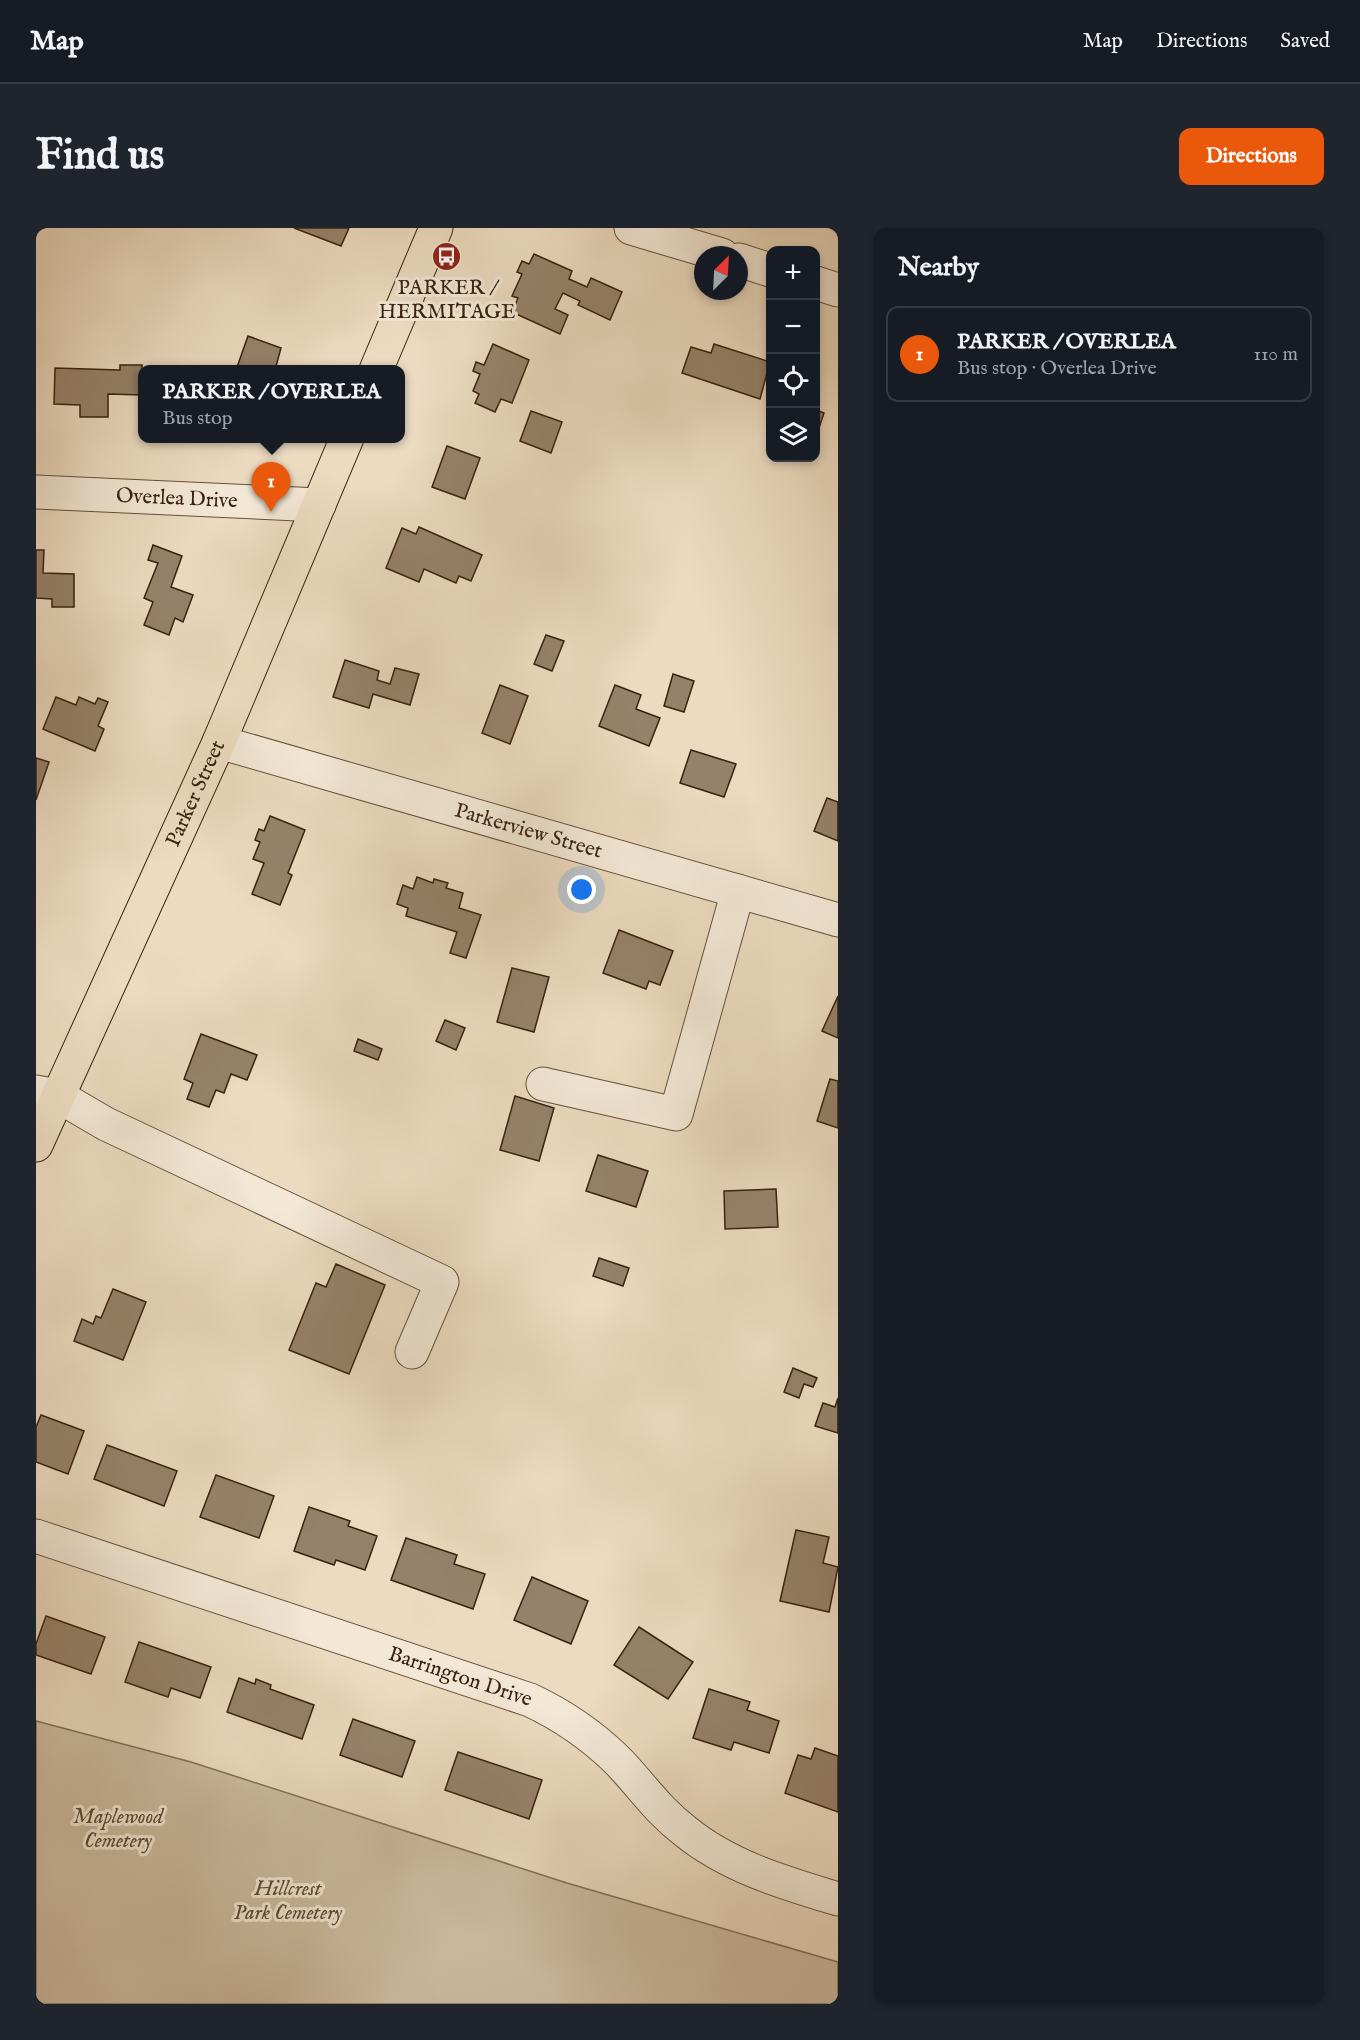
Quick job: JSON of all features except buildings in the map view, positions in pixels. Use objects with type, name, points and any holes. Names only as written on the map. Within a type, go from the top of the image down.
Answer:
[{"type":"main road","points":[[378,365],[436,228]]},
{"type":"main road","name":"Parker Street","points":[[36,1145],[47,1094],[219,742],[345,443]]},
{"type":"street","points":[[631,228],[694,247]]},
{"type":"street","points":[[748,263],[766,268]]},
{"type":"street","points":[[820,284],[838,290]]},
{"type":"street","name":"Overlea Drive","points":[[36,492],[319,505]]},
{"type":"street","name":"Parkerview Street","points":[[219,742],[838,920]]},
{"type":"street","points":[[543,1084],[676,1114],[738,891]]},
{"type":"street","points":[[47,1094],[442,1282],[412,1352]]},
{"type":"street","name":"Barrington Drive","points":[[36,1536],[530,1700],[576,1725],[598,1742],[667,1816],[705,1846],[773,1879],[838,1899]]},
{"type":"green space","name":"Hillcrest Park Cemetery","points":[[36,1721],[191,1762],[567,1883],[838,1962],[838,2004],[36,2004]]},
{"type":"place","name":"PARKER / HERMITAGE","points":[[447,257]]},
{"type":"place","name":"PARKER / OVERLEA","points":[[271,512]]},
{"type":"park label","name":"Maplewood Cemetery","points":[[118,1829]]}]
